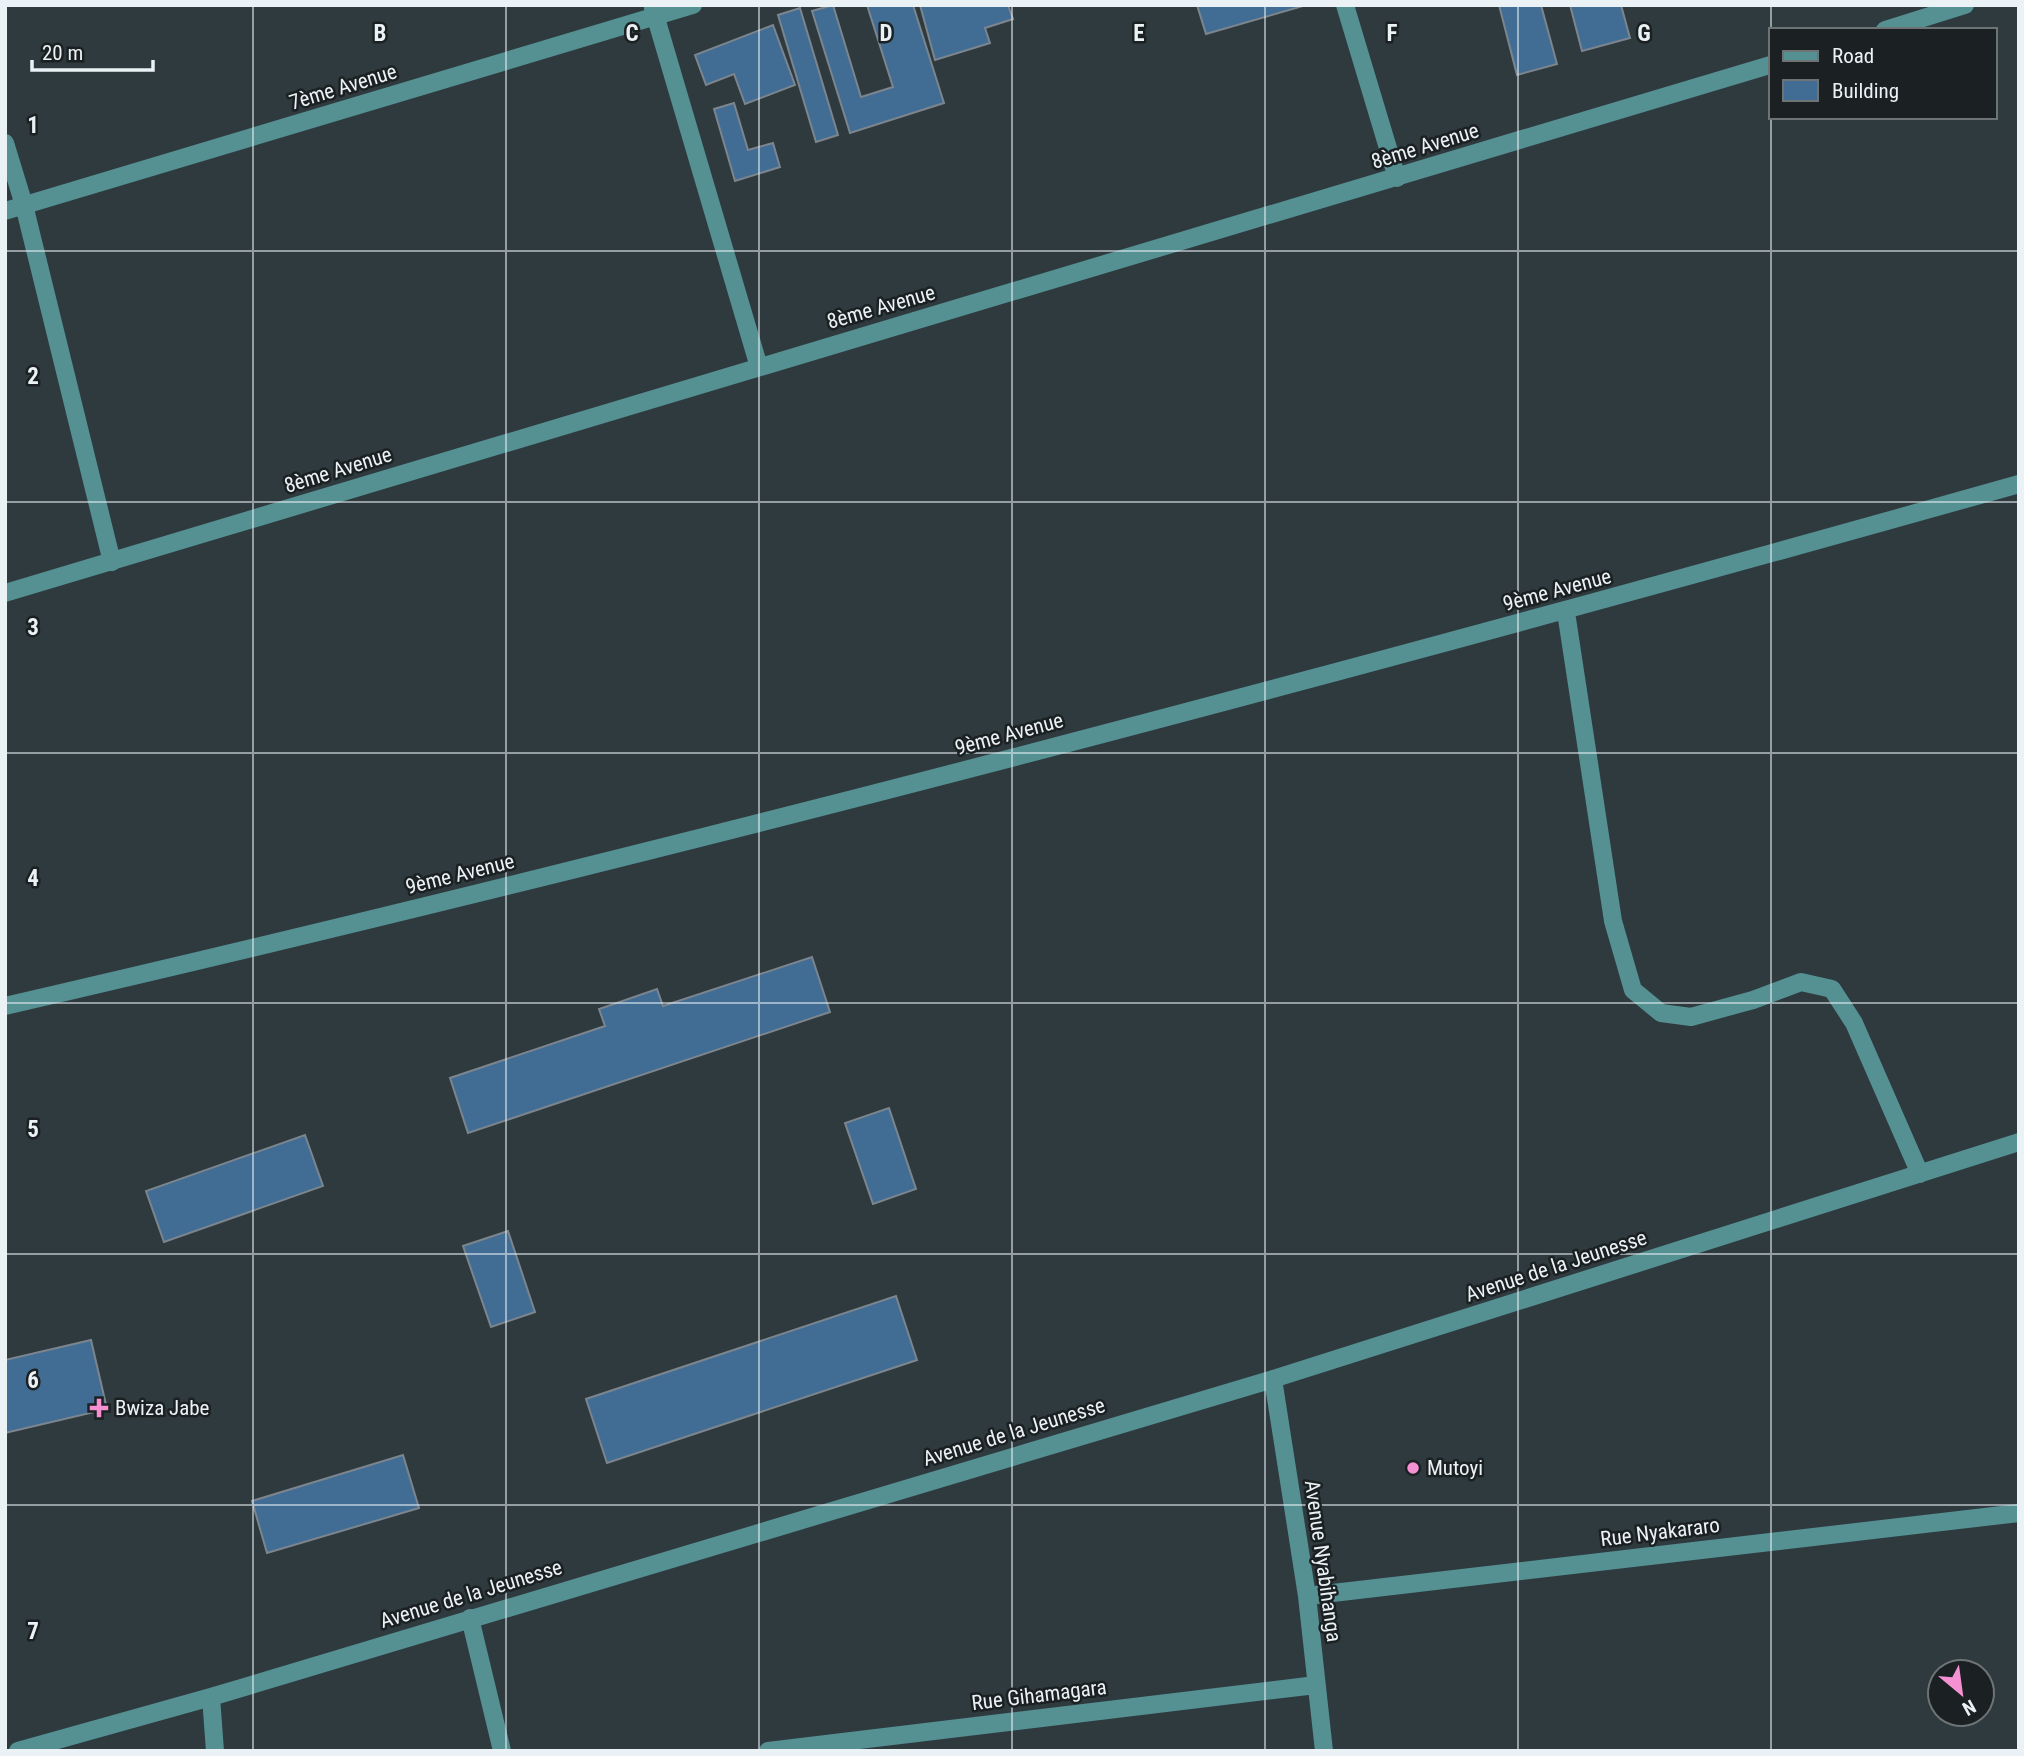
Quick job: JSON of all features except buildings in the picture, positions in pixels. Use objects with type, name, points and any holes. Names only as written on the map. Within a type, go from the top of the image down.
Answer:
[{"type":"street","name":"7ème Avenue","points":[[5,211],[654,11],[693,5]]},
{"type":"street","points":[[1345,5],[1397,178]]},
{"type":"street","points":[[1891,28],[1965,5]]},
{"type":"street","points":[[654,11],[759,367]]},
{"type":"street","name":"8ème Avenue","points":[[5,593],[1769,65]]},
{"type":"street","points":[[5,143],[24,205],[112,562]]},
{"type":"street","name":"9ème Avenue","points":[[5,1006],[715,834],[1566,612],[2019,484]]},
{"type":"street","points":[[1566,612],[1613,921],[1633,990],[1661,1013],[1691,1017],[1753,1000],[1801,982],[1832,989],[1854,1023],[1920,1174]]},
{"type":"street","name":"Avenue de la Jeunesse","points":[[18,1751],[211,1697],[1273,1379],[2019,1143]]},
{"type":"street","name":"Avenue Nyabihanga","points":[[1273,1379],[1307,1596],[1324,1751]]},
{"type":"street","name":"Rue Nyakararo","points":[[1307,1596],[2019,1513]]},
{"type":"street","points":[[470,1618],[502,1751]]},
{"type":"street","name":"Rue Gihamagara","points":[[768,1751],[1317,1685]]},
{"type":"street","points":[[211,1697],[215,1751]]},
{"type":"place","name":"Bwiza Jabe","points":[[99,1408]]},
{"type":"place","name":"Mutoyi","points":[[1413,1468]]}]
